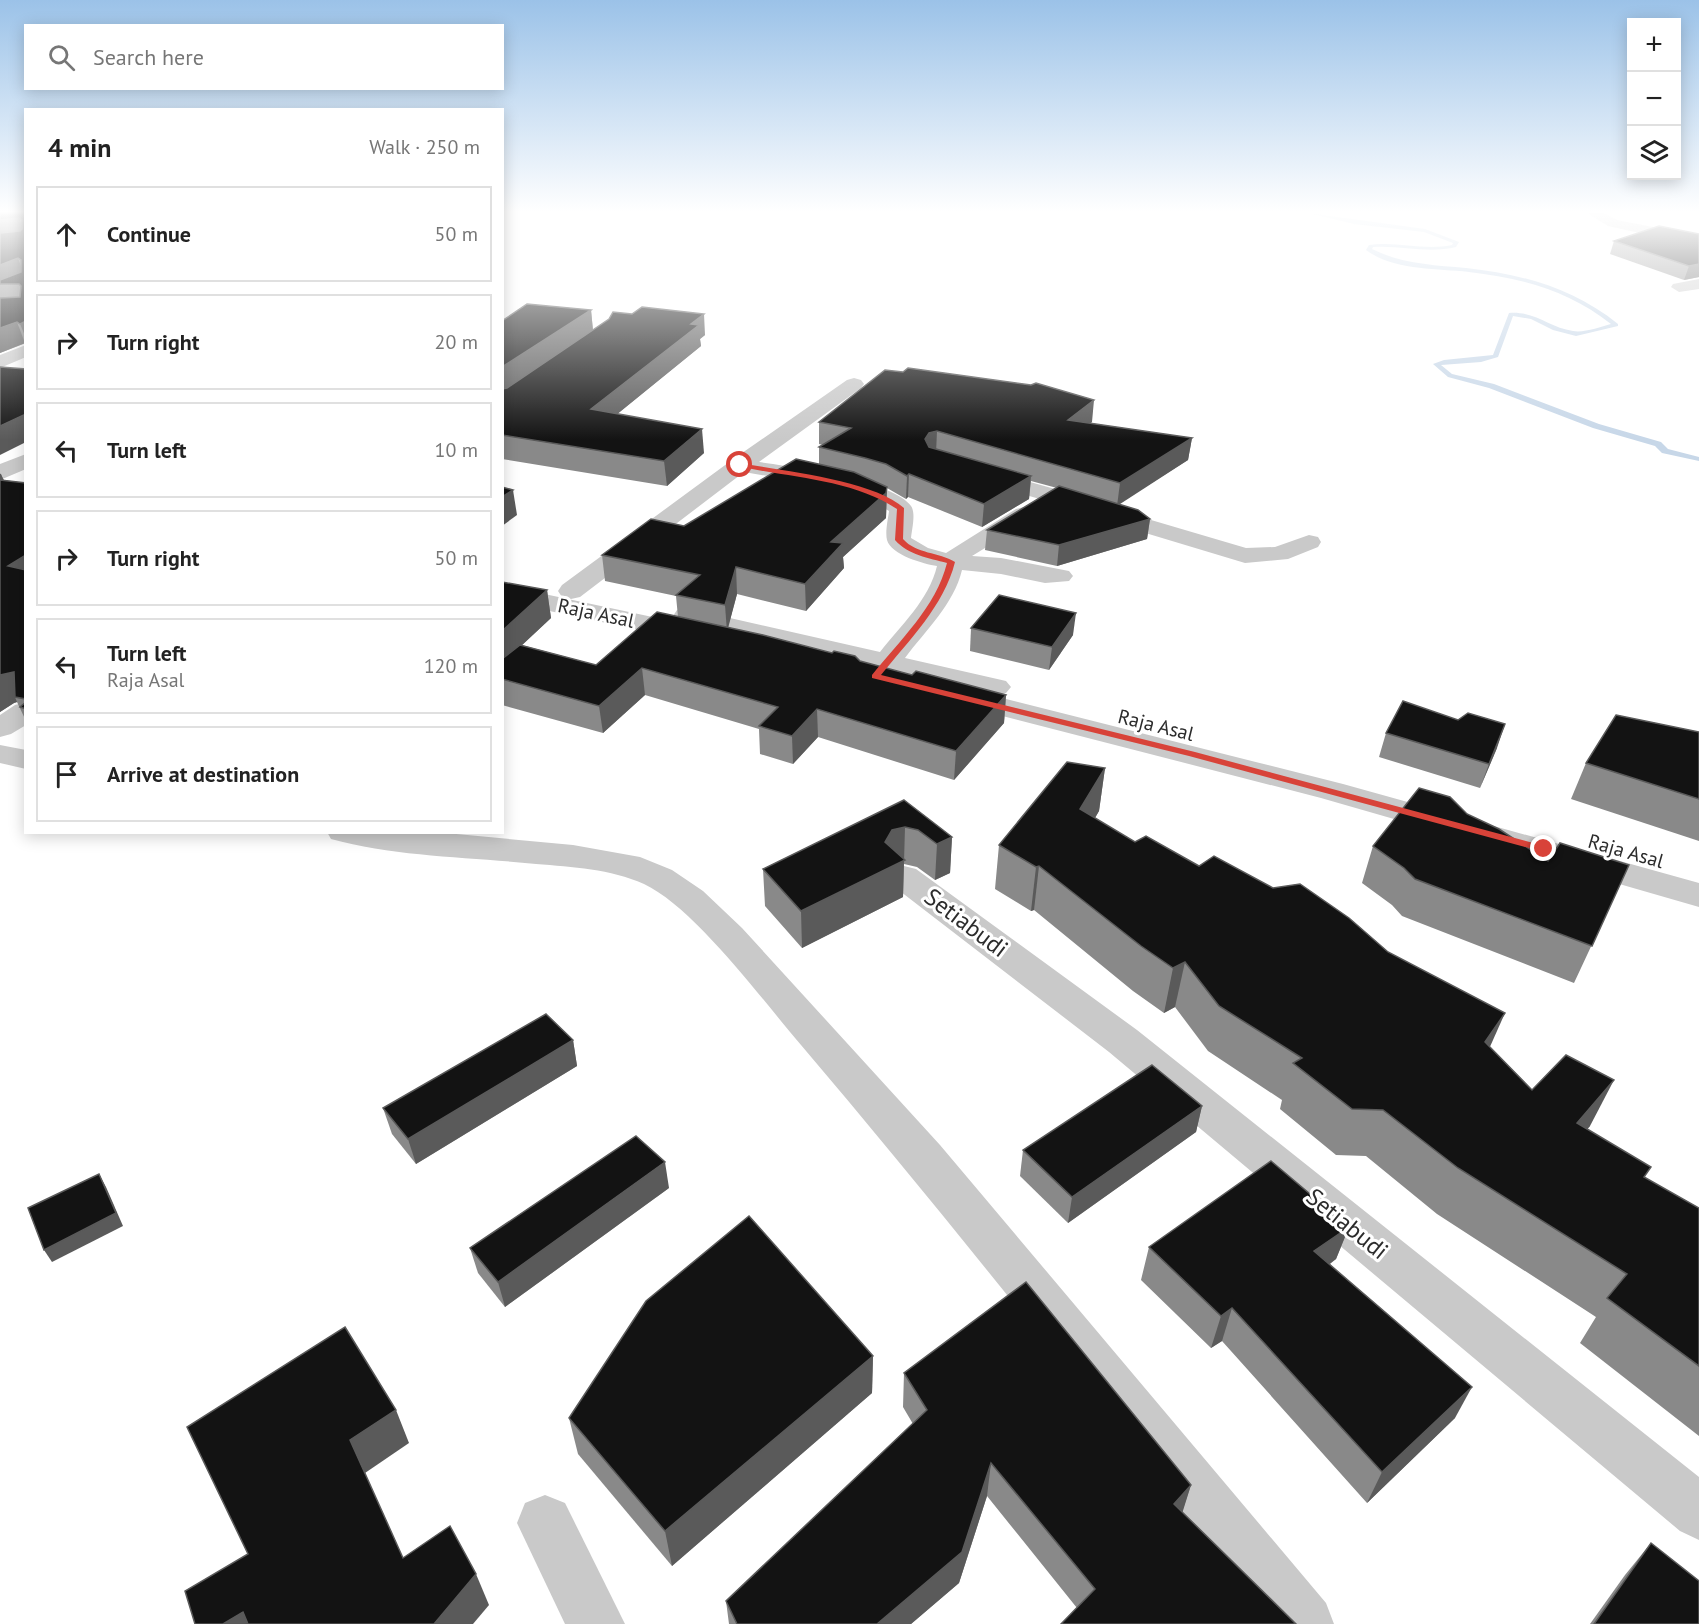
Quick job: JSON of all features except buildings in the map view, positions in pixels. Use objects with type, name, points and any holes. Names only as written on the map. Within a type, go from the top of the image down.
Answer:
[{"type":"street","points":[[0,362],[24,351]]},
{"type":"street","points":[[571,591],[740,465],[854,384]]},
{"type":"street","points":[[14,486],[0,474],[24,461]]},
{"type":"street","points":[[740,465],[858,488],[881,495],[901,508],[899,540],[913,551],[951,562],[1000,566],[1046,576],[1060,576]]},
{"type":"street","points":[[969,472],[1245,556],[1279,554],[1309,542]]},
{"type":"street","points":[[881,669],[937,599],[946,583],[951,562],[962,552],[1072,502]]},
{"type":"street","name":"Raja Asal","points":[[504,577],[571,591],[881,669],[1083,726],[1286,778],[1544,849],[1699,895]]},
{"type":"street","name":"Raja Asal","points":[[504,593],[747,646],[1093,709],[1294,760],[1699,872]]},
{"type":"street","points":[[0,728],[24,712]]},
{"type":"street","points":[[0,754],[24,760]]},
{"type":"street","points":[[356,834],[573,856],[628,865],[660,878],[690,899],[729,938],[924,1158],[1305,1624]]},
{"type":"street","name":"Setiabudi","points":[[904,877],[1123,1041],[1699,1512]]},
{"type":"street","points":[[544,1523],[596,1624]]},
{"type":"waterway","points":[[1554,289],[1583,302],[1616,325],[1576,334],[1555,329],[1533,317],[1511,314],[1496,356],[1481,360],[1436,364],[1450,376],[1491,386],[1596,426],[1658,444],[1665,451],[1699,459]]},
{"type":"route","points":[[740,465],[858,488],[881,495],[901,508],[899,540],[903,544],[913,551],[951,562],[946,583],[937,599],[875,676],[1286,778],[1544,849]]}]
